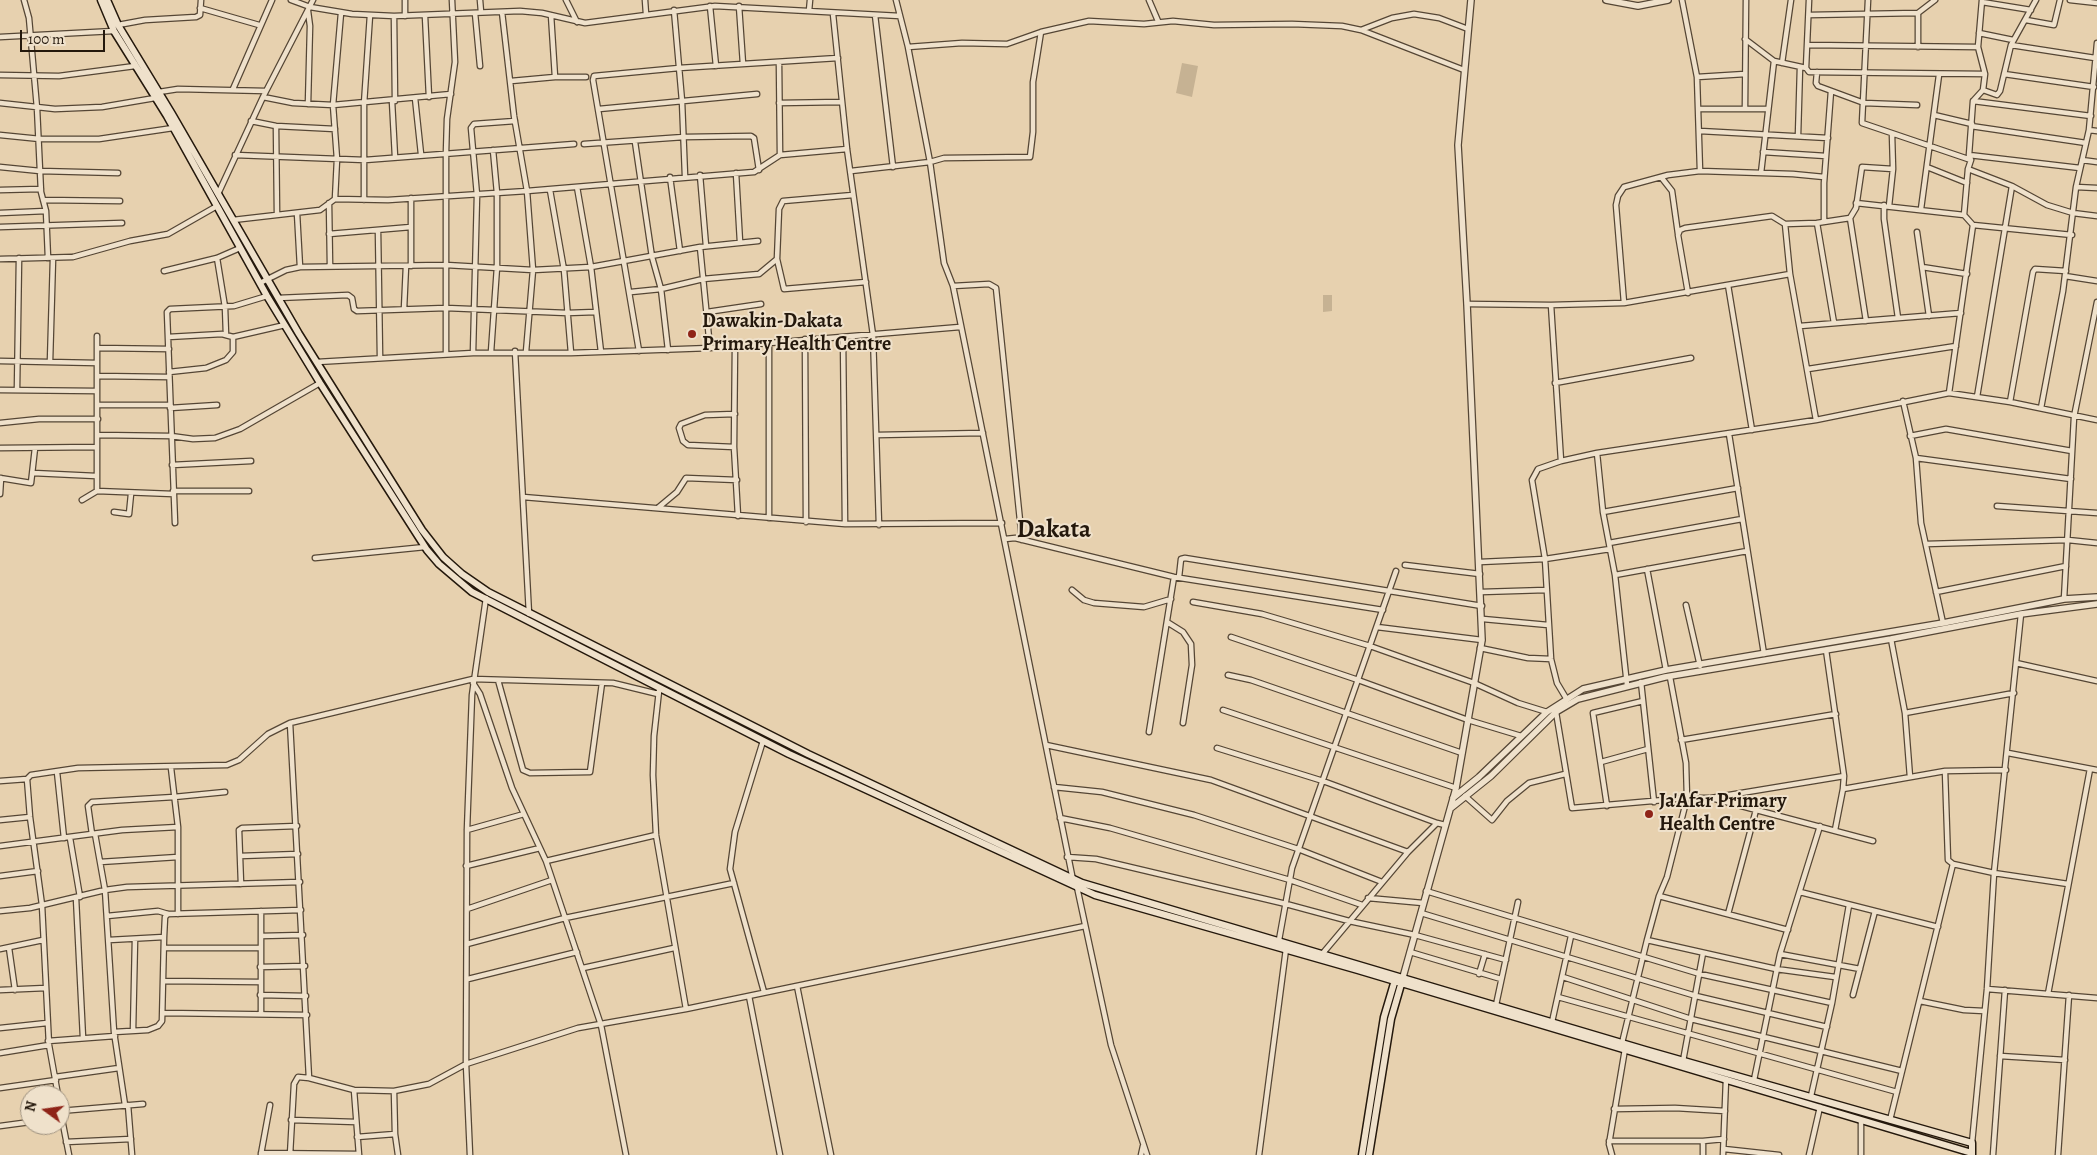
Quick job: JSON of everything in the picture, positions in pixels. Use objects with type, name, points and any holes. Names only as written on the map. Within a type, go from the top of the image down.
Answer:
[{"type":"main road","points":[[100,0],[135,66],[173,128],[240,248],[263,281],[278,298],[422,530],[444,558],[462,574],[488,592],[529,614],[565,635],[659,691],[763,741],[920,811],[1072,879],[1193,919],[1286,949],[1398,980],[1496,1005],[1684,1060],[1726,1075],[1861,1120],[1972,1154],[1972,1143],[1754,1080],[1726,1075],[1625,1049],[1398,980],[1323,953],[1279,940],[1193,919],[1078,888],[920,811],[662,680],[565,635],[485,599],[455,578],[425,547],[320,383],[267,296],[263,281],[218,194],[159,92],[116,28],[107,0]]},
{"type":"main road","points":[[292,338],[299,334]]},
{"type":"main road","points":[[1362,1155],[1384,1017],[1398,980]]},
{"type":"main road","points":[[1369,1155],[1398,980]]},
{"type":"street","points":[[24,0],[38,108],[41,189],[46,211],[50,258],[50,362]]},
{"type":"street","points":[[0,37],[116,28],[145,20],[196,17],[200,15],[201,0]]},
{"type":"street","points":[[233,89],[259,25],[272,0]]},
{"type":"street","points":[[291,0],[309,9],[341,13],[425,16],[502,12],[551,15],[585,23],[674,10],[735,4],[834,14],[900,16]]},
{"type":"street","points":[[218,194],[251,121],[313,0]]},
{"type":"street","points":[[405,0],[405,16]]},
{"type":"street","points":[[446,354],[446,153],[455,62],[452,0]]},
{"type":"street","points":[[480,0],[478,12],[480,66]]},
{"type":"street","points":[[566,0],[577,22]]},
{"type":"street","points":[[645,0],[646,14]]},
{"type":"street","points":[[715,0],[713,6],[716,66]]},
{"type":"street","points":[[809,11],[810,0]]},
{"type":"street","points":[[896,0],[908,47],[930,162],[944,263],[953,286],[960,327],[1006,539],[1067,857],[1072,879],[1078,888],[1111,1045],[1147,1155]]},
{"type":"street","points":[[1149,0],[1158,21]]},
{"type":"street","points":[[1398,980],[1410,952],[1456,788],[1482,640],[1480,562],[1458,144],[1471,0]]},
{"type":"street","points":[[1606,0],[1639,3],[1668,0]]},
{"type":"street","points":[[1682,0],[1698,77],[1700,171]]},
{"type":"street","points":[[1744,108],[1746,0]]},
{"type":"street","points":[[1782,62],[1791,0]]},
{"type":"street","points":[[1806,68],[1809,0]]},
{"type":"street","points":[[1868,0],[1862,123],[1930,148],[1970,157],[2080,168]]},
{"type":"street","points":[[1809,15],[1918,13],[1935,0]]},
{"type":"street","points":[[1983,90],[1997,95],[2012,43],[2036,0]]},
{"type":"street","points":[[2026,20],[2054,24],[2060,0]]},
{"type":"street","points":[[2070,0],[2097,4]]},
{"type":"street","points":[[1964,216],[1973,101],[1983,90],[1985,74],[1978,47],[1982,1],[2031,10]]},
{"type":"street","points":[[735,4],[743,64]]},
{"type":"street","points":[[200,8],[259,25]]},
{"type":"street","points":[[308,104],[309,9]]},
{"type":"street","points":[[674,10],[682,100],[685,176]]},
{"type":"street","points":[[502,12],[515,121],[527,192],[533,270],[526,352]]},
{"type":"street","points":[[335,199],[337,159],[333,105],[341,13]]},
{"type":"street","points":[[1918,13],[1918,47]]},
{"type":"street","points":[[834,14],[847,149],[873,335],[878,435],[879,525]]},
{"type":"street","points":[[1361,30],[1392,18],[1414,14],[1439,18],[1468,29]]},
{"type":"street","points":[[364,200],[364,104],[370,15]]},
{"type":"street","points":[[551,15],[555,76]]},
{"type":"street","points":[[875,15],[892,167]]},
{"type":"street","points":[[394,16],[393,101],[395,157]]},
{"type":"street","points":[[425,16],[429,97]]},
{"type":"street","points":[[908,47],[962,43],[1007,44],[1041,32],[1089,21],[1144,24],[1158,21],[1214,25],[1300,24],[1342,26],[1361,30],[1464,70]]},
{"type":"street","points":[[850,171],[930,162],[944,158],[1030,157],[1033,132],[1033,82],[1041,32]]},
{"type":"street","points":[[1979,33],[2012,43],[2095,58]]},
{"type":"street","points":[[1746,39],[1774,61],[1806,68],[1809,72],[1940,75],[1985,74]]},
{"type":"street","points":[[2041,408],[2066,274],[2072,235],[2076,187],[2089,130],[2096,71],[2097,43]]},
{"type":"street","points":[[1808,45],[1978,47]]},
{"type":"street","points":[[639,351],[631,292],[594,76],[679,68],[838,58]]},
{"type":"street","points":[[1761,173],[1774,61]]},
{"type":"street","points":[[778,62],[780,155]]},
{"type":"street","points":[[0,75],[59,76],[135,66]]},
{"type":"street","points":[[1798,136],[1800,67]]},
{"type":"street","points":[[1817,72],[1817,85],[1864,103],[1917,105]]},
{"type":"street","points":[[1698,77],[1745,74]]},
{"type":"street","points":[[2004,74],[2094,87]]},
{"type":"street","points":[[1922,209],[1940,75]]},
{"type":"street","points":[[511,81],[555,76],[586,77]]},
{"type":"street","points":[[159,92],[178,89],[266,91]]},
{"type":"street","points":[[1824,222],[1824,177],[1831,91]]},
{"type":"street","points":[[263,97],[308,104],[333,105],[364,104],[451,94]]},
{"type":"street","points":[[599,109],[757,94]]},
{"type":"street","points":[[0,103],[38,108],[102,107],[155,98]]},
{"type":"street","points":[[415,98],[422,154]]},
{"type":"street","points":[[1973,101],[2091,116]]},
{"type":"street","points":[[779,103],[842,102]]},
{"type":"street","points":[[1700,108],[1768,109]]},
{"type":"street","points":[[1934,115],[1971,125],[2086,143]]},
{"type":"street","points":[[251,121],[276,126],[335,130]]},
{"type":"street","points":[[473,353],[477,194],[471,128],[474,124],[515,121]]},
{"type":"street","points":[[276,126],[277,214]]},
{"type":"street","points":[[0,135],[40,139],[98,139],[173,128]]},
{"type":"street","points":[[2089,130],[2097,131]]},
{"type":"street","points":[[1700,132],[1828,138]]},
{"type":"street","points":[[1892,134],[1894,169],[1884,219],[1898,318]]},
{"type":"street","points":[[584,144],[635,142],[684,137],[753,136],[759,170]]},
{"type":"street","points":[[635,142],[639,180],[652,257],[661,290],[668,350]]},
{"type":"street","points":[[235,155],[365,160],[422,154],[574,144]]},
{"type":"street","points":[[232,220],[320,210],[335,199],[364,200],[527,192],[639,180],[736,173],[759,170],[780,155],[847,149]]},
{"type":"street","points":[[490,352],[498,268],[497,193],[494,150]]},
{"type":"street","points":[[1763,152],[1826,156]]},
{"type":"street","points":[[2082,160],[2097,162]]},
{"type":"street","points":[[0,167],[40,171],[118,173]]},
{"type":"street","points":[[1678,235],[1685,228],[1772,216],[1785,224],[1817,223],[1850,218],[1854,213],[1862,167],[1894,169]]},
{"type":"street","points":[[1927,167],[1967,183]]},
{"type":"street","points":[[1968,169],[2012,186],[2040,202],[2074,213],[2097,216]]},
{"type":"street","points":[[1624,303],[1616,205],[1618,196],[1624,187],[1661,177],[1700,171],[1824,177]]},
{"type":"street","points":[[736,173],[740,242]]},
{"type":"street","points":[[700,175],[703,279],[710,348]]},
{"type":"street","points":[[1661,177],[1672,191],[1688,292]]},
{"type":"street","points":[[670,178],[680,251]]},
{"type":"street","points":[[1977,397],[2012,186]]},
{"type":"street","points":[[577,187],[591,268],[600,352]]},
{"type":"street","points":[[2076,187],[2097,188]]},
{"type":"street","points":[[0,190],[41,189]]},
{"type":"street","points":[[550,190],[564,270],[571,352]]},
{"type":"street","points":[[853,195],[784,201],[779,209],[779,250],[777,259],[784,289],[866,282]]},
{"type":"street","points":[[411,198],[411,266]]},
{"type":"street","points":[[43,200],[120,201]]},
{"type":"street","points":[[329,203],[330,266]]},
{"type":"street","points":[[1856,203],[1922,209],[1964,216],[1973,225],[2072,235]]},
{"type":"street","points":[[0,258],[78,256],[130,241],[168,234],[217,206]]},
{"type":"street","points":[[0,214],[46,211]]},
{"type":"street","points":[[297,213],[300,267]]},
{"type":"street","points":[[1850,218],[1866,321]]},
{"type":"street","points":[[0,227],[122,223]]},
{"type":"street","points":[[1817,223],[1834,323]]},
{"type":"street","points":[[1785,224],[1790,274],[1816,420]]},
{"type":"street","points":[[1949,393],[1973,225]]},
{"type":"street","points":[[329,234],[411,227]]},
{"type":"street","points":[[378,230],[380,357]]},
{"type":"street","points":[[1917,232],[1929,316]]},
{"type":"street","points":[[263,281],[300,267],[446,265],[533,270],[591,268],[703,247],[758,241]]},
{"type":"street","points":[[164,271],[216,258],[240,248]]},
{"type":"street","points":[[16,390],[19,258]]},
{"type":"street","points":[[216,258],[225,307],[226,335]]},
{"type":"street","points":[[631,292],[661,290],[703,279],[758,274],[777,259]]},
{"type":"street","points":[[404,309],[406,266]]},
{"type":"street","points":[[1922,267],[1967,274]]},
{"type":"street","points":[[2010,402],[2035,269],[2097,281]]},
{"type":"street","points":[[1467,304],[1551,305],[1624,303],[1790,274]]},
{"type":"street","points":[[953,286],[989,284],[996,288],[1022,540]]},
{"type":"street","points":[[1728,285],[1752,430]]},
{"type":"street","points":[[278,298],[348,295],[352,298],[356,311],[446,308],[567,314],[596,312]]},
{"type":"street","points":[[175,523],[168,310],[225,307],[267,296]]},
{"type":"street","points":[[2064,599],[2074,416],[2097,302]]},
{"type":"street","points":[[707,312],[761,304]]},
{"type":"street","points":[[1551,305],[1561,461]]},
{"type":"street","points":[[1800,326],[1961,313]]},
{"type":"street","points":[[168,337],[226,335],[233,337],[285,325]]},
{"type":"street","points":[[317,362],[515,351],[600,352],[710,348],[960,327]]},
{"type":"street","points":[[97,336],[97,491]]},
{"type":"street","points":[[842,336],[845,524]]},
{"type":"street","points":[[97,376],[169,375],[206,368],[226,360],[233,352],[233,337]]},
{"type":"street","points":[[805,340],[806,522]]},
{"type":"street","points":[[769,342],[769,518]]},
{"type":"street","points":[[735,345],[734,447],[738,480],[738,516]]},
{"type":"street","points":[[1808,370],[1956,346]]},
{"type":"street","points":[[97,348],[168,349]]},
{"type":"street","points":[[515,351],[529,614]]},
{"type":"street","points":[[1555,383],[1691,358]]},
{"type":"street","points":[[0,361],[97,363]]},
{"type":"street","points":[[98,435],[171,436],[193,439],[215,438],[230,434],[320,383]]},
{"type":"street","points":[[0,390],[97,391]]},
{"type":"street","points":[[1566,698],[1557,683],[1551,659],[1545,559],[1532,480],[1538,469],[1561,461],[1597,453],[1816,420],[1949,393],[2010,402],[2097,420]]},
{"type":"street","points":[[1903,401],[1916,458],[1921,523],[1943,623]]},
{"type":"street","points":[[98,406],[217,405]]},
{"type":"street","points":[[734,447],[688,445],[683,441],[679,428],[681,424],[705,415],[735,414]]},
{"type":"street","points":[[0,423],[40,419],[98,419]]},
{"type":"street","points":[[1910,436],[1946,429],[2072,451]]},
{"type":"street","points":[[878,435],[983,433]]},
{"type":"street","points":[[1729,434],[1764,654]]},
{"type":"street","points":[[0,448],[97,447]]},
{"type":"street","points":[[0,494],[0,478],[31,483],[35,448]]},
{"type":"street","points":[[1597,453],[1603,512],[1615,575],[1626,685]]},
{"type":"street","points":[[1916,458],[2071,480]]},
{"type":"street","points":[[172,465],[251,461]]},
{"type":"street","points":[[33,473],[96,476]]},
{"type":"street","points":[[659,507],[677,492],[686,478],[738,480]]},
{"type":"street","points":[[1603,512],[1738,488]]},
{"type":"street","points":[[82,500],[97,491],[131,494],[249,491]]},
{"type":"street","points":[[114,512],[129,514],[131,494]]},
{"type":"street","points":[[523,497],[659,507],[806,522],[879,525],[1002,523]]},
{"type":"street","points":[[1997,506],[2097,513]]},
{"type":"street","points":[[1480,562],[1545,559],[1742,519]]},
{"type":"street","points":[[1006,539],[1022,540],[1176,577],[1383,610]]},
{"type":"street","points":[[1926,544],[2068,540],[2097,543]]},
{"type":"street","points":[[315,558],[425,547]]},
{"type":"street","points":[[1615,575],[1747,551]]},
{"type":"street","points":[[1149,732],[1170,599],[1181,559],[1185,558],[1389,593],[1482,606]]},
{"type":"street","points":[[1405,565],[1480,574]]},
{"type":"street","points":[[1936,592],[2066,566]]},
{"type":"street","points":[[1647,569],[1666,670]]},
{"type":"street","points":[[1279,940],[1298,849],[1396,571]]},
{"type":"street","points":[[1072,590],[1084,600],[1094,603],[1144,607],[1170,599]]},
{"type":"street","points":[[1481,592],[1546,590]]},
{"type":"street","points":[[470,1155],[466,1064],[468,979],[467,830],[473,681],[485,599],[488,592]]},
{"type":"street","points":[[1453,798],[1479,777],[1546,712],[1583,689],[1666,670],[1700,666],[1943,623],[2064,599],[2097,597]]},
{"type":"street","points":[[1193,602],[1262,614],[1370,646],[1474,684],[1518,704],[1546,712]]},
{"type":"street","points":[[1451,808],[1491,776],[1556,712],[1578,699],[1641,682],[1855,646],[2022,614],[2097,604]]},
{"type":"street","points":[[1686,605],[1700,666]]},
{"type":"street","points":[[1972,1143],[1987,989],[1994,873],[2022,614]]},
{"type":"street","points":[[1482,619],[1548,625]]},
{"type":"street","points":[[1167,622],[1184,632],[1191,644],[1192,664],[1183,722]]},
{"type":"street","points":[[1377,626],[1482,640]]},
{"type":"street","points":[[1231,637],[1468,720],[1521,736]]},
{"type":"street","points":[[1854,638],[1855,646]]},
{"type":"street","points":[[1891,639],[1905,713],[1910,777]]},
{"type":"street","points":[[1480,648],[1528,658],[1551,659]]},
{"type":"street","points":[[1826,650],[1844,776],[1834,830]]},
{"type":"street","points":[[2016,663],[2097,681]]},
{"type":"street","points":[[1228,675],[1251,680],[1462,753]]},
{"type":"street","points":[[1622,1043],[1647,940],[1659,896],[1667,877],[1687,798],[1687,776],[1670,677]]},
{"type":"street","points":[[498,680],[524,770],[530,773],[590,772],[602,683]]},
{"type":"street","points":[[662,680],[654,736],[653,775],[656,835],[665,898],[686,1008]]},
{"type":"street","points":[[473,681],[480,694],[512,788],[546,861],[583,968],[601,1025],[626,1155]]},
{"type":"street","points":[[0,781],[78,768],[171,768],[227,765],[239,760],[268,734],[290,723],[473,681],[602,683],[659,691]]},
{"type":"street","points":[[1641,682],[1654,802]]},
{"type":"street","points":[[1905,713],[2014,693]]},
{"type":"street","points":[[1607,806],[1593,713],[1643,701]]},
{"type":"street","points":[[1223,710],[1456,788]]},
{"type":"street","points":[[1556,712],[1572,808],[1687,798],[1711,798],[1844,776]]},
{"type":"street","points":[[1681,740],[1836,714]]},
{"type":"street","points":[[290,723],[305,966],[309,1078]]},
{"type":"street","points":[[763,741],[735,832],[730,859],[734,883],[764,992]]},
{"type":"street","points":[[1046,745],[1211,780],[1408,852]]},
{"type":"street","points":[[1217,748],[1322,780],[1445,825]]},
{"type":"street","points":[[1601,762],[1648,748]]},
{"type":"street","points":[[2008,753],[2097,770]]},
{"type":"street","points":[[171,768],[178,827],[178,914]]},
{"type":"street","points":[[2048,994],[2090,769]]},
{"type":"street","points":[[1843,789],[1945,771],[2006,770]]},
{"type":"street","points":[[1945,771],[1946,852],[1948,860],[1953,864],[1994,873],[2068,884]]},
{"type":"street","points":[[57,772],[78,897],[83,1038]]},
{"type":"street","points":[[1465,796],[1492,820],[1507,801],[1529,783],[1565,774]]},
{"type":"street","points":[[27,778],[42,905],[47,1023],[56,1085]]},
{"type":"street","points":[[1054,787],[1102,792],[1194,815],[1298,849],[1382,882]]},
{"type":"street","points":[[132,1155],[127,1105],[119,1068],[115,1034],[105,890],[89,803],[174,798],[225,792]]},
{"type":"street","points":[[1711,798],[1873,841]]},
{"type":"street","points":[[1728,914],[1756,810]]},
{"type":"street","points":[[467,830],[524,814]]},
{"type":"street","points":[[0,820],[30,816]]},
{"type":"street","points":[[1060,818],[1110,828],[1290,880],[1362,904]]},
{"type":"street","points":[[1323,953],[1362,904],[1408,852],[1437,823]]},
{"type":"street","points":[[241,884],[238,833],[242,828],[296,826]]},
{"type":"street","points":[[1754,1080],[1776,969],[1820,826]]},
{"type":"street","points":[[0,846],[33,840],[67,838],[122,830],[178,827]]},
{"type":"street","points":[[546,861],[656,835]]},
{"type":"street","points":[[466,866],[540,848]]},
{"type":"street","points":[[240,856],[298,854]]},
{"type":"street","points":[[100,862],[178,857]]},
{"type":"street","points":[[1067,857],[1096,859],[1414,935],[1506,960]]},
{"type":"street","points":[[1890,1120],[1953,864]]},
{"type":"street","points":[[0,876],[38,871]]},
{"type":"street","points":[[467,909],[552,880]]},
{"type":"street","points":[[0,911],[42,905],[105,890],[178,885],[300,882]]},
{"type":"street","points":[[467,944],[565,918],[734,883]]},
{"type":"street","points":[[1426,891],[1700,974],[1772,992],[1832,1003]]},
{"type":"street","points":[[1800,892],[1938,926]]},
{"type":"street","points":[[1659,896],[1788,930]]},
{"type":"street","points":[[1368,898],[1423,904]]},
{"type":"street","points":[[1496,1005],[1518,902]]},
{"type":"street","points":[[1811,1096],[1832,1003],[1837,964],[1849,905]]},
{"type":"street","points":[[107,916],[158,911],[178,914],[302,910]]},
{"type":"street","points":[[1853,995],[1875,911]]},
{"type":"street","points":[[261,912],[261,1014]]},
{"type":"street","points":[[1421,913],[1696,996],[1827,1027]]},
{"type":"street","points":[[0,1053],[49,1043],[148,1030],[158,1026],[162,1021],[164,1013],[164,937],[165,917],[168,914]]},
{"type":"street","points":[[290,1154],[294,1080],[298,1077],[309,1078],[354,1090],[394,1091],[429,1084],[466,1064],[578,1028],[749,996],[1085,926]]},
{"type":"street","points":[[261,936],[303,935]]},
{"type":"street","points":[[1552,1022],[1572,936]]},
{"type":"street","points":[[109,940],[164,937]]},
{"type":"street","points":[[133,1031],[135,938]]},
{"type":"street","points":[[0,949],[43,940]]},
{"type":"street","points":[[1647,940],[1776,969],[1835,977]]},
{"type":"street","points":[[9,948],[15,990]]},
{"type":"street","points":[[164,948],[260,948]]},
{"type":"street","points":[[583,968],[674,948]]},
{"type":"street","points":[[1259,1155],[1286,949]]},
{"type":"street","points":[[468,979],[577,952]]},
{"type":"street","points":[[1410,952],[1501,979]]},
{"type":"street","points":[[1684,1060],[1703,953]]},
{"type":"street","points":[[1479,974],[1485,954]]},
{"type":"street","points":[[1780,954],[1860,969]]},
{"type":"street","points":[[260,967],[305,966]]},
{"type":"street","points":[[1562,977],[1691,1018],[1902,1070]]},
{"type":"street","points":[[164,981],[260,982]]},
{"type":"street","points":[[797,986],[831,1155]]},
{"type":"street","points":[[0,990],[46,988]]},
{"type":"street","points":[[1987,989],[2097,998]]},
{"type":"street","points":[[1993,1155],[2005,990]]},
{"type":"street","points":[[260,995],[306,996]]},
{"type":"street","points":[[749,996],[780,1155]]},
{"type":"street","points":[[2058,1155],[2069,996]]},
{"type":"street","points":[[1558,997],[1627,1018],[1897,1092]]},
{"type":"street","points":[[1920,1001],[1964,1010],[1984,1011]]},
{"type":"street","points":[[164,1013],[307,1015]]},
{"type":"street","points":[[0,1028],[47,1023]]},
{"type":"street","points":[[1612,1155],[1609,1141],[1625,1049]]},
{"type":"street","points":[[2000,1056],[2065,1060]]},
{"type":"street","points":[[0,1088],[119,1068]]},
{"type":"street","points":[[1724,1155],[1726,1075]]},
{"type":"street","points":[[270,1105],[261,1154],[359,1154],[354,1090]]},
{"type":"street","points":[[394,1091],[395,1134],[398,1155]]},
{"type":"street","points":[[70,1109],[143,1104]]},
{"type":"street","points":[[1809,1155],[1820,1106]]},
{"type":"street","points":[[1614,1109],[1675,1108],[1725,1111]]},
{"type":"street","points":[[291,1120],[356,1122]]},
{"type":"street","points":[[1860,1155],[1861,1120]]},
{"type":"street","points":[[0,1126],[20,1123]]},
{"type":"street","points":[[357,1137],[395,1134]]},
{"type":"street","points":[[65,1135],[69,1155]]},
{"type":"street","points":[[66,1142],[131,1139]]},
{"type":"street","points":[[1609,1141],[1703,1142],[1724,1139]]},
{"type":"street","points":[[1703,1142],[1703,1155]]},
{"type":"street","points":[[1141,1155],[1144,1145]]},
{"type":"street","points":[[1724,1149],[1779,1155]]},
{"type":"shaded area","points":[[1182,63],[1198,66],[1192,97],[1176,93]]},
{"type":"shaded area","points":[[1323,295],[1332,295],[1332,311],[1323,312]]},
{"type":"place","name":"Dawakin-Dakata Primary Health Centre","points":[[692,334]]},
{"type":"place","name":"Ja'Afar Primary Health Centre","points":[[1649,814]]},
{"type":"district","name":"Dakata","points":[[1054,531]]}]
